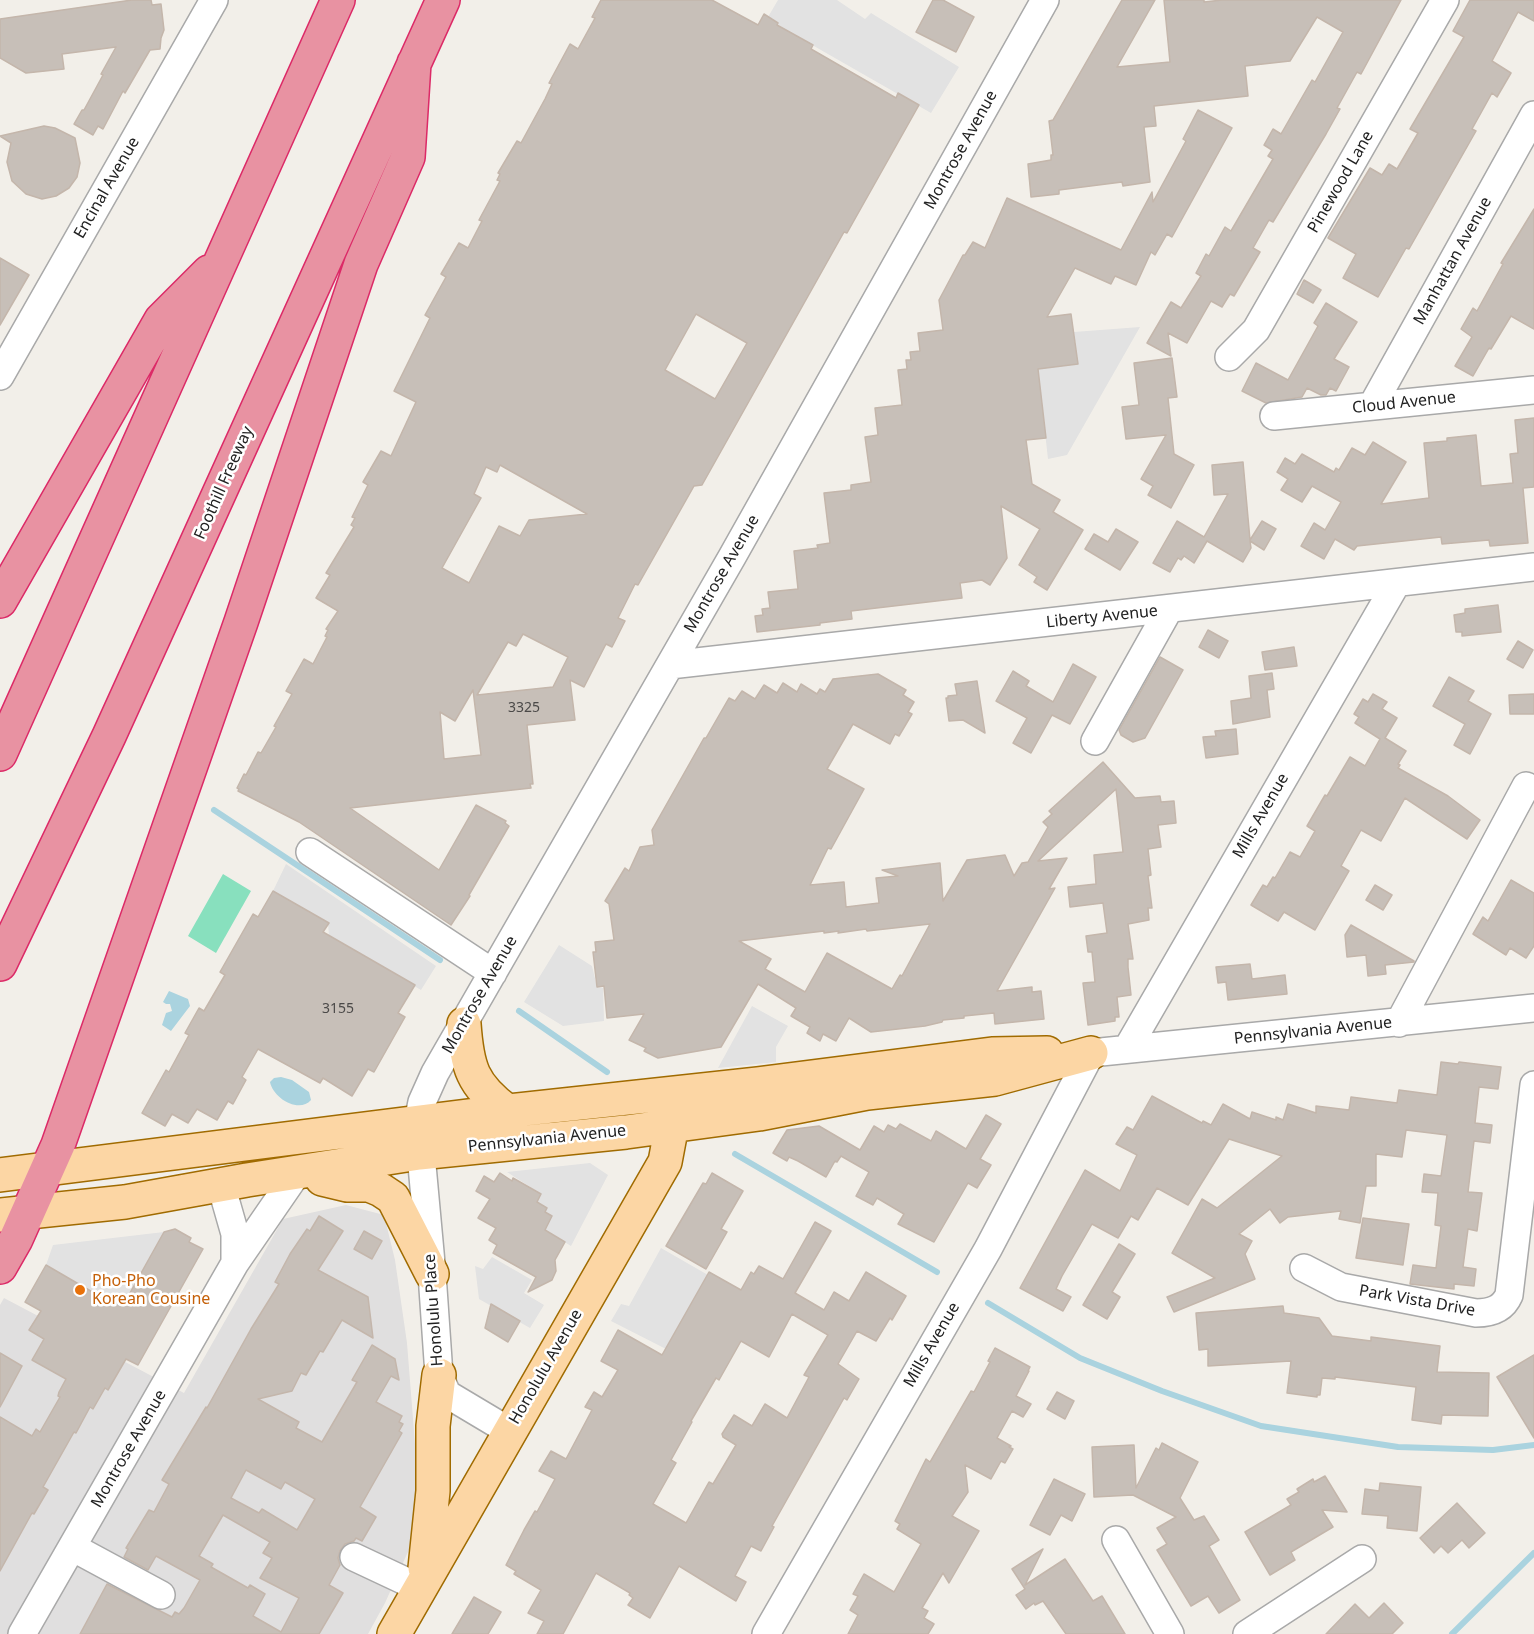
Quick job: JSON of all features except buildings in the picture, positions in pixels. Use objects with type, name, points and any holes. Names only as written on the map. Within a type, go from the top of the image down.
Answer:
[{"type":"highway","points":[[0,754],[338,0]]},
{"type":"highway","name":"Foothill Freeway","points":[[0,964],[109,736],[443,0]]},
{"type":"highway","points":[[0,1267],[16,1239],[14,1214],[48,1170],[241,622],[361,264],[408,157],[414,63]]},
{"type":"highway","points":[[0,601],[161,320],[223,258]]},
{"type":"main road","points":[[464,1024],[465,1047],[480,1088],[507,1112]]},
{"type":"main road","name":"Pennsylvania Avenue","points":[[14,1214],[124,1202],[297,1173],[507,1112],[758,1084],[992,1053],[1091,1053]]},
{"type":"main road","name":"Pennsylvania Avenue","points":[[0,1175],[223,1146],[419,1137],[626,1132],[759,1114],[867,1093],[995,1079],[1091,1053]]},
{"type":"main road","name":"Honolulu Avenue","points":[[394,1634],[508,1431],[665,1162],[672,1125],[669,1093]]},
{"type":"main road","points":[[124,1202],[131,1182],[138,1177],[182,1170],[201,1163],[223,1146]]},
{"type":"main road","points":[[297,1173],[347,1185],[369,1185],[393,1198],[432,1274]]},
{"type":"main road","points":[[422,1584],[433,1491],[433,1426],[439,1375]]},
{"type":"street","name":"Encinal Avenue","points":[[0,376],[214,0]]},
{"type":"street","name":"Montrose Avenue","points":[[419,1137],[428,1087],[670,665],[1045,0]]},
{"type":"street","name":"Pinewood Lane","points":[[1229,357],[1256,330],[1445,0]]},
{"type":"street","name":"Manhattan Avenue","points":[[1372,406],[1534,115]]},
{"type":"street","name":"Cloud Avenue","points":[[1274,416],[1534,390]]},
{"type":"street","name":"Liberty Avenue","points":[[670,665],[1534,567]]},
{"type":"street","name":"Mills Avenue","points":[[1127,1049],[1396,584]]},
{"type":"street","points":[[1095,741],[1169,609]]},
{"type":"street","points":[[1399,1023],[1526,786]]},
{"type":"street","points":[[310,852],[493,973]]},
{"type":"street","name":"Pennsylvania Avenue","points":[[1091,1053],[1534,1008]]},
{"type":"street","name":"Mills Avenue","points":[[766,1634],[988,1249],[1091,1053]]},
{"type":"street","name":"Park Vista Drive","points":[[1304,1268],[1341,1287],[1476,1313],[1496,1310],[1506,1303],[1527,1206],[1534,1085]]},
{"type":"street","name":"Honolulu Place","points":[[419,1137],[439,1375],[447,1394],[508,1431]]},
{"type":"street","name":"Montrose Avenue","points":[[22,1634],[235,1263],[297,1173]]},
{"type":"street","name":"Montrose Avenue","points":[[221,1185],[236,1234],[235,1263]]},
{"type":"street","points":[[1116,1540],[1170,1634]]},
{"type":"street","points":[[72,1547],[161,1595]]},
{"type":"street","points":[[354,1557],[422,1584]]},
{"type":"street","points":[[1247,1634],[1362,1559]]},
{"type":"shaded area","points":[[778,0],[837,0],[865,19],[871,13],[959,67],[931,113],[786,30],[768,17]]},
{"type":"shaded area","points":[[1140,327],[1067,455],[1048,459],[1038,369],[1078,364],[1074,332]]},
{"type":"shaded area","points":[[286,864],[436,966],[421,990],[329,936],[328,923],[273,891]]},
{"type":"shaded area","points":[[559,945],[592,966],[597,987],[603,988],[604,1021],[563,1026],[524,1002]]},
{"type":"shaded area","points":[[752,1006],[788,1026],[776,1047],[776,1062],[718,1068]]},
{"type":"shaded area","points":[[590,1163],[608,1175],[571,1246],[545,1230],[552,1216],[545,1212],[547,1208],[537,1202],[541,1194],[507,1172]]},
{"type":"shaded area","points":[[346,1205],[384,1215],[395,1260],[407,1343],[418,1482],[411,1545],[385,1603],[368,1634],[0,1634],[0,1305],[4,1298],[184,1393],[283,1219]]},
{"type":"shaded area","points":[[164,1232],[126,1301],[113,1304],[46,1265],[53,1245]]},
{"type":"shaded area","points":[[661,1248],[708,1275],[666,1349],[611,1321],[621,1304],[629,1306]]},
{"type":"shaded area","points":[[492,1257],[532,1280],[524,1293],[544,1305],[530,1328],[479,1299],[475,1266],[483,1269]]},
{"type":"green space","points":[[223,874],[251,891],[216,953],[188,936]]},
{"type":"water","points":[[169,991],[188,999],[190,1006],[171,1031],[162,1025],[166,1013],[172,1011],[170,1004],[163,1002]]},
{"type":"water","points":[[274,1078],[292,1080],[309,1092],[311,1100],[306,1104],[294,1105],[281,1098],[276,1094],[270,1082]]},
{"type":"waterway","points":[[214,810],[440,960]]},
{"type":"waterway","points":[[519,1011],[607,1072]]},
{"type":"waterway","points":[[735,1154],[937,1272]]},
{"type":"waterway","points":[[988,1303],[1080,1358],[1162,1391],[1261,1426],[1398,1447],[1493,1450],[1534,1445]]},
{"type":"waterway","points":[[1452,1634],[1534,1553]]},
{"type":"place","name":"Pho-Pho Korean Cousine","points":[[80,1290]]}]
